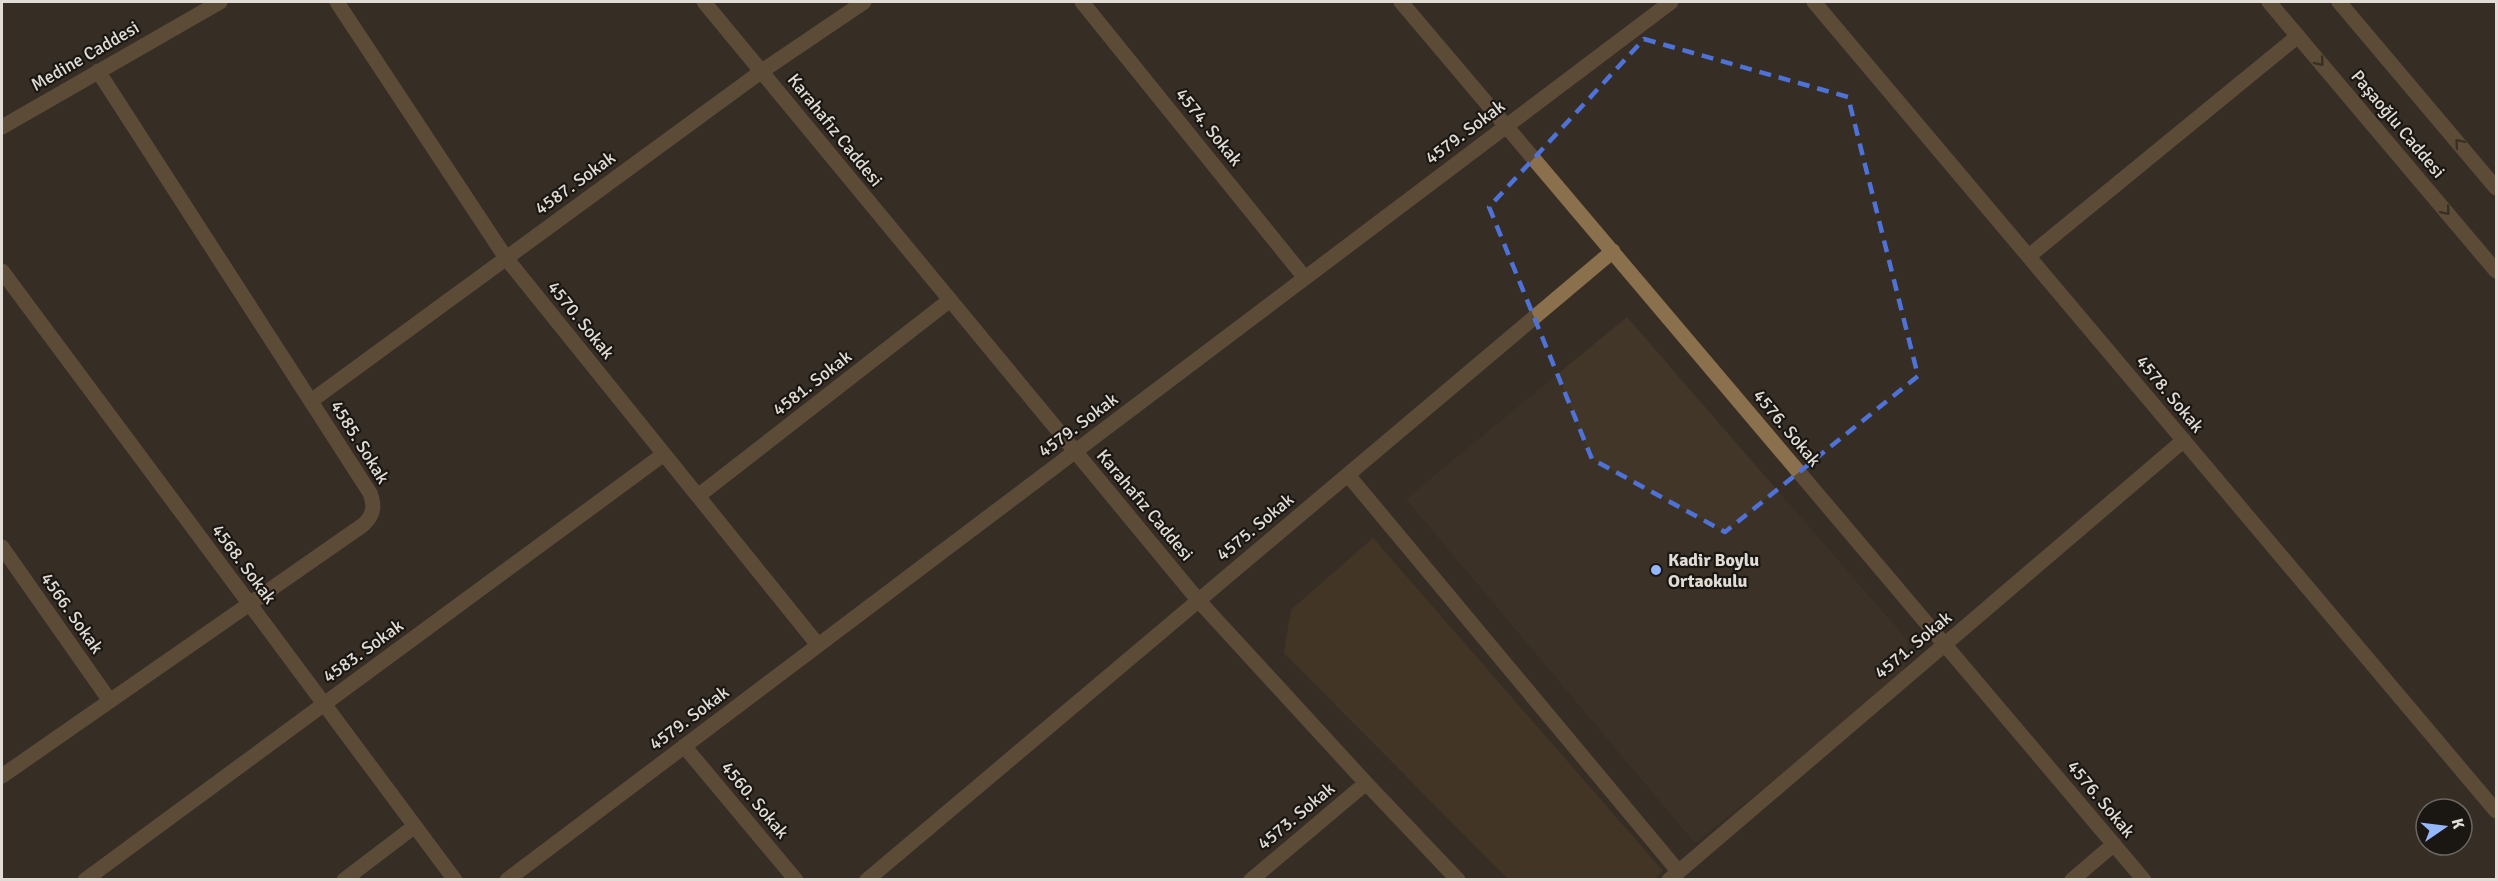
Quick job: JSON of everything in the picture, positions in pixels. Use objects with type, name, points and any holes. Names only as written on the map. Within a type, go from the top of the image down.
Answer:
[{"type":"street","name":"Medine Caddesi","points":[[2,127],[220,2]]},
{"type":"street","name":"4570. Sokak","points":[[337,2],[506,258],[818,645]]},
{"type":"street","name":"Karahafız Caddesi","points":[[704,2],[1198,600],[1366,783],[1458,879]]},
{"type":"street","name":"4587. Sokak","points":[[311,401],[762,71],[864,2]]},
{"type":"street","name":"4574. Sokak","points":[[1082,2],[1305,278]]},
{"type":"street","name":"4576. Sokak","points":[[1401,2],[2144,879]]},
{"type":"street","name":"4579. Sokak","points":[[507,879],[1671,2]]},
{"type":"street","name":"4578. Sokak","points":[[1814,2],[2496,810]]},
{"type":"street","name":"Paşaoğlu Caddesi","points":[[2269,2],[2496,271]]},
{"type":"street","name":"Paşaoğlu Caddesi","points":[[2339,2],[2496,188]]},
{"type":"street","points":[[2029,256],[2298,36]]},
{"type":"street","name":"4585. Sokak","points":[[2,777],[363,525],[369,520],[374,510],[370,493],[98,71]]},
{"type":"street","name":"4575. Sokak","points":[[867,879],[1613,251]]},
{"type":"street","name":"4568. Sokak","points":[[2,271],[455,879]]},
{"type":"street","name":"4581. Sokak","points":[[698,496],[950,300]]},
{"type":"street","name":"4571. Sokak","points":[[1673,875],[2184,440]]},
{"type":"street","name":"4583. Sokak","points":[[85,879],[664,454]]},
{"type":"street","points":[[1348,475],[1673,875]]},
{"type":"street","name":"4566. Sokak","points":[[2,547],[110,701]]},
{"type":"street","name":"4560. Sokak","points":[[684,746],[796,879]]},
{"type":"street","name":"4573. Sokak","points":[[1251,879],[1366,783]]},
{"type":"street","points":[[344,879],[415,826]]},
{"type":"street","points":[[2072,879],[2114,844]]},
{"type":"highlighted area","points":[[1644,39],[1848,97],[1918,376],[1725,532],[1592,459],[1489,207]]},
{"type":"shaded area","name":"Kadir Boylu Ortaokulu","points":[[1627,317],[1908,641],[1904,675],[1695,843],[1406,499]]},
{"type":"shaded area","points":[[1373,538],[1663,871],[1654,879],[1508,879],[1284,653],[1291,610]]},
{"type":"place","name":"Kadir Boylu Ortaokulu","points":[[1656,570]]}]
